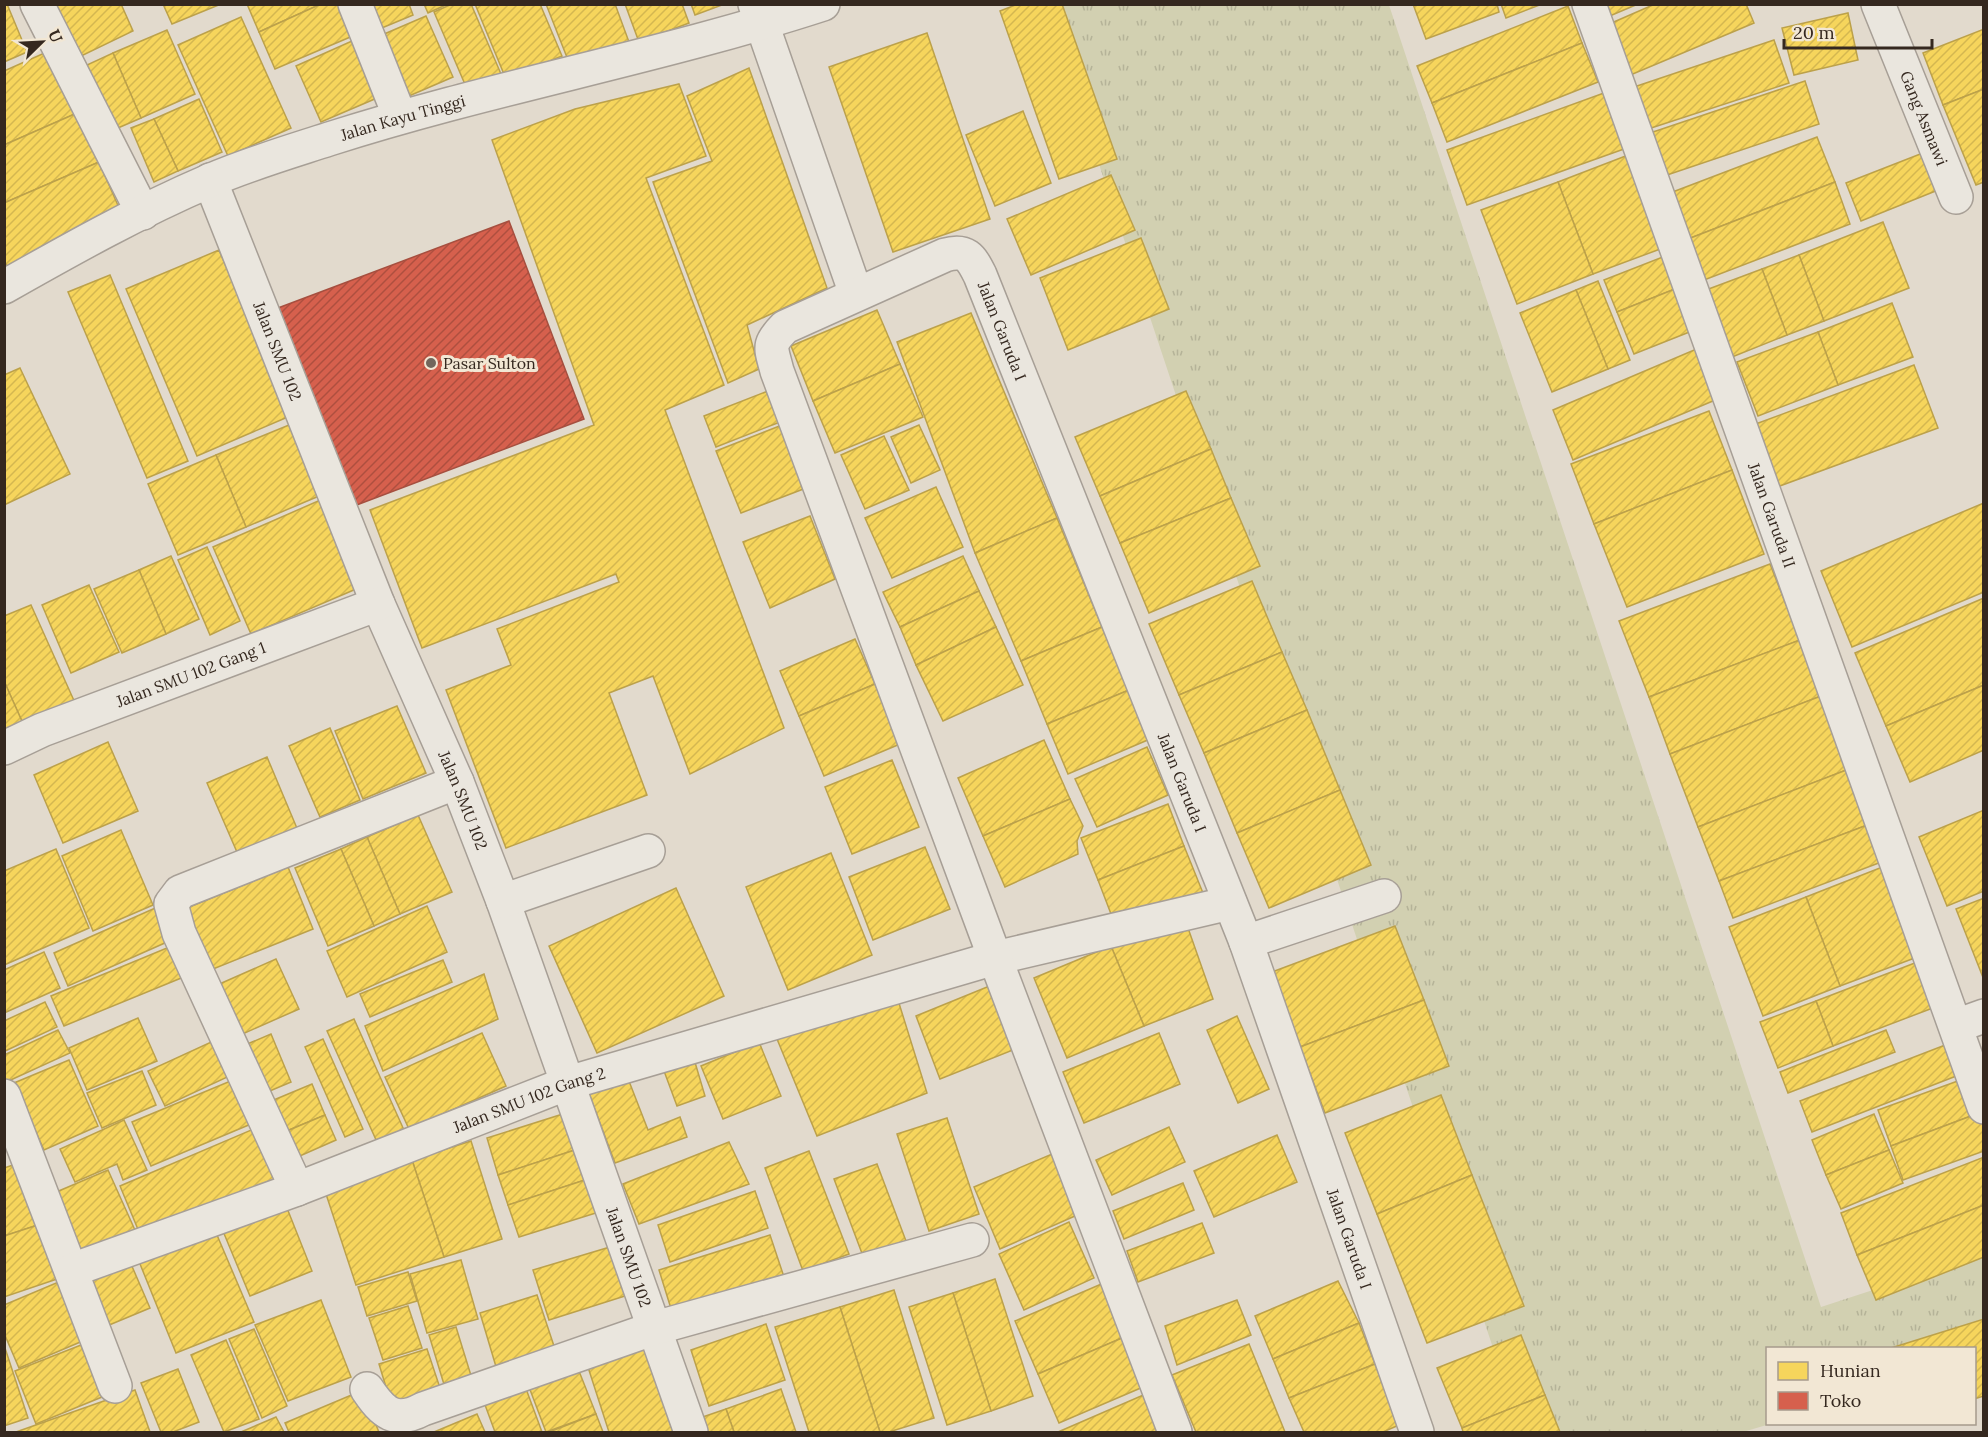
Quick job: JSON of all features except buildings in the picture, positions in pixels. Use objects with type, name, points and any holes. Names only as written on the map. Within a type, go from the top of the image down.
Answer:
[{"type":"street","points":[[37,4],[143,213]]},
{"type":"street","points":[[355,4],[400,117]]},
{"type":"street","name":"Jalan Kayu Tinggi","points":[[4,287],[210,180],[400,117],[758,14],[823,4]]},
{"type":"street","name":"Jalan Garuda II","points":[[1589,4],[1970,1021],[1983,1107]]},
{"type":"street","name":"Gang Asmawi","points":[[1878,4],[1956,197]]},
{"type":"street","points":[[758,14],[856,294]]},
{"type":"street","name":"Jalan SMU 102","points":[[210,180],[378,604],[457,782],[503,901],[691,1432]]},
{"type":"street","name":"Jalan Garuda I","points":[[1175,1432],[995,958],[777,370],[772,351],[773,339],[785,327],[945,255],[957,252],[973,260],[980,275],[1246,942],[1417,1432]]},
{"type":"street","name":"Jalan SMU 102 Gang 1","points":[[4,748],[42,730],[378,604]]},
{"type":"street","points":[[297,1190],[179,933],[171,904],[180,892],[457,782]]},
{"type":"street","points":[[503,901],[648,851]]},
{"type":"street","points":[[1246,942],[1384,896]]},
{"type":"street","name":"Jalan SMU 102 Gang 2","points":[[72,1270],[297,1190],[567,1083],[995,958],[1230,903]]},
{"type":"street","points":[[4,1096],[115,1386]]},
{"type":"street","points":[[368,1389],[379,1407],[393,1415],[410,1416],[423,1409],[655,1328],[972,1240]]},
{"type":"green space","points":[[1046,5],[1389,5],[1821,1307],[1983,1254],[1983,1353],[1976,1347],[1766,1347],[1767,1425],[1743,1432],[1521,1432]]},
{"type":"place","name":"Pasar Sulton","points":[[431,363]]}]
